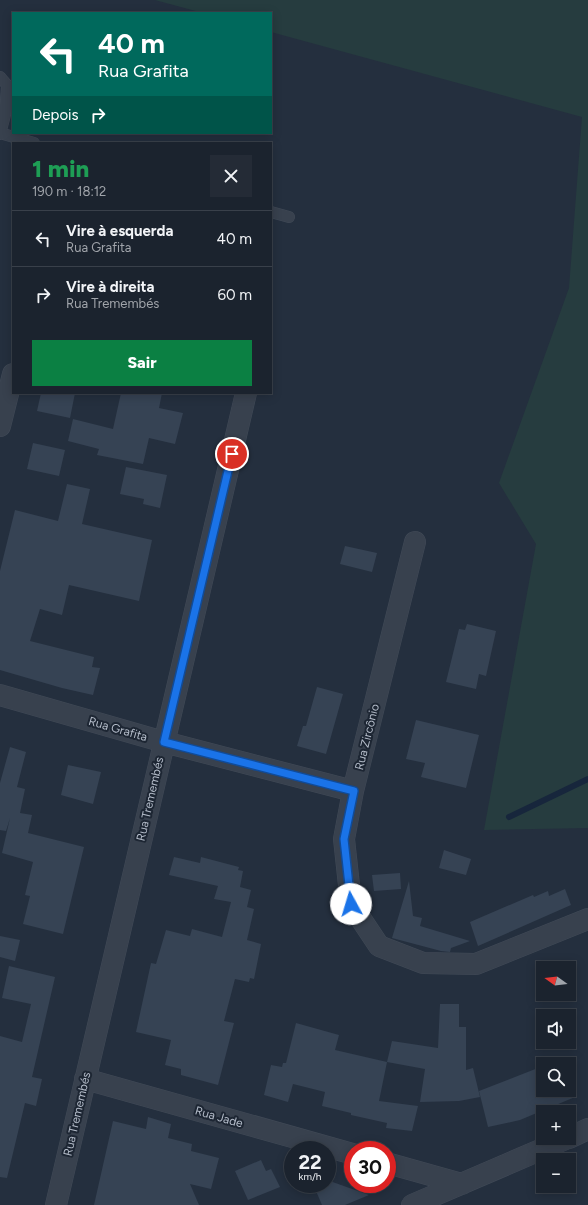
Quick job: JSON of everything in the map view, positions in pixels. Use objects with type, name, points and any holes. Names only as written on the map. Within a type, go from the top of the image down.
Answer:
[{"type":"street","points":[[0,426],[12,378]]},
{"type":"street","name":"Rua Tremembés","points":[[56,1205],[246,394]]},
{"type":"street","name":"Rua Zircônio","points":[[415,542],[354,791],[344,839],[351,904],[379,946],[422,963],[476,964],[588,919]]},
{"type":"street","name":"Rua Grafita","points":[[0,695],[164,742],[354,791]]},
{"type":"street","name":"Rua Jade","points":[[85,1079],[344,1151]]},
{"type":"street","points":[[576,1135],[588,1130]]},
{"type":"street","points":[[412,1205],[553,1145]]},
{"type":"street","points":[[396,1166],[462,1184]]},
{"type":"lane","points":[[0,77],[6,85],[5,115],[0,134],[30,142]]},
{"type":"lane","points":[[272,212],[289,217]]},
{"type":"green space","points":[[155,0],[588,0],[588,828],[484,830],[536,544],[499,483],[569,288],[582,117],[272,32],[272,12],[199,12]]},
{"type":"building","points":[[41,394],[75,394],[70,418],[37,411]]},
{"type":"building","points":[[121,394],[162,394],[159,408],[183,413],[175,444],[149,438],[143,464],[97,455],[99,449],[68,441],[73,419],[113,429]]},
{"type":"building","points":[[33,443],[65,450],[59,476],[27,469]]},
{"type":"building","points":[[126,467],[167,475],[160,508],[143,504],[144,499],[120,494]]},
{"type":"building","points":[[67,484],[90,489],[82,524],[152,540],[139,601],[69,585],[62,615],[40,609],[30,641],[94,657],[92,667],[100,668],[93,695],[62,688],[0,670],[0,571],[15,510],[58,521]]},
{"type":"building","points":[[345,546],[377,553],[372,572],[340,564]]},
{"type":"building","points":[[467,624],[496,631],[486,676],[479,674],[476,689],[446,682],[459,629],[465,630]]},
{"type":"building","points":[[317,687],[343,694],[326,754],[297,746],[303,726],[306,726]]},
{"type":"building","points":[[416,720],[479,735],[466,788],[421,777],[425,763],[406,759]]},
{"type":"building","points":[[10,747],[26,752],[17,787],[25,789],[20,813],[32,815],[28,833],[84,847],[63,934],[23,924],[30,896],[25,895],[33,862],[2,853],[10,818],[6,831],[0,830],[0,783]]},
{"type":"building","points":[[68,765],[101,772],[93,804],[61,795]]},
{"type":"building","points":[[444,850],[471,859],[466,875],[439,868]]},
{"type":"building","points":[[174,857],[200,863],[201,857],[239,867],[238,870],[243,871],[240,887],[251,890],[247,907],[254,909],[247,940],[261,944],[254,979],[250,978],[249,982],[235,979],[224,1021],[234,1023],[218,1085],[181,1075],[181,1069],[165,1065],[171,1040],[136,1032],[151,963],[156,964],[166,930],[190,936],[192,929],[222,937],[231,902],[214,899],[218,886],[169,875]]},
{"type":"building","points":[[400,873],[401,889],[374,891],[372,875]]},
{"type":"building","points":[[409,881],[413,916],[422,918],[420,926],[470,941],[451,948],[450,952],[392,938]]},
{"type":"building","points":[[565,889],[571,905],[478,946],[470,922],[533,895],[534,897],[548,891],[549,896]]},
{"type":"building","points":[[0,936],[20,940],[15,961],[0,957]]},
{"type":"building","points":[[9,966],[55,977],[32,1077],[42,1079],[36,1106],[25,1103],[7,1178],[0,1177],[0,1036],[22,1042],[31,1004],[2,998]]},
{"type":"building","points":[[440,1004],[459,1004],[459,1027],[466,1027],[466,1070],[473,1068],[480,1097],[459,1101],[420,1102],[425,1069],[387,1062],[392,1041],[438,1048]]},
{"type":"building","points":[[296,1023],[339,1035],[335,1050],[387,1062],[379,1101],[418,1106],[412,1131],[386,1128],[387,1123],[351,1115],[351,1113],[322,1106],[325,1092],[293,1084],[288,1102],[264,1095],[271,1065],[282,1067],[283,1063],[286,1063]]},
{"type":"building","points":[[536,1069],[536,1097],[575,1097],[556,1105],[536,1105],[536,1113],[520,1120],[488,1127],[479,1091]]},
{"type":"building","points":[[148,1117],[171,1124],[168,1138],[192,1144],[191,1151],[219,1158],[211,1189],[190,1184],[199,1205],[94,1205],[113,1121],[146,1129]]},
{"type":"building","points":[[261,1160],[266,1171],[271,1169],[280,1187],[248,1200],[235,1171]]},
{"type":"building","points":[[336,1183],[344,1186],[344,1193],[363,1193],[369,1195],[345,1205],[322,1205],[317,1193],[336,1193]]},
{"type":"waterway","points":[[509,817],[588,779]]},
{"type":"route","points":[[232,454],[164,742],[354,791],[344,839],[351,904]]}]
